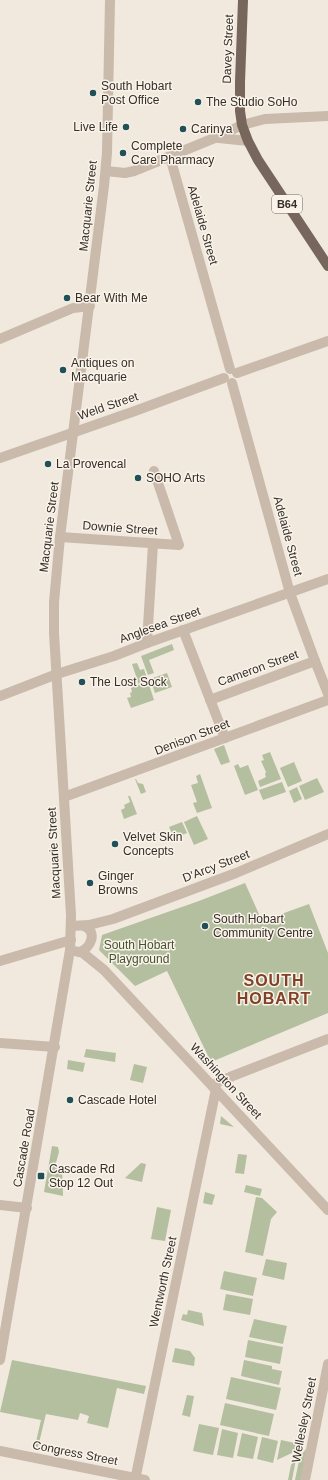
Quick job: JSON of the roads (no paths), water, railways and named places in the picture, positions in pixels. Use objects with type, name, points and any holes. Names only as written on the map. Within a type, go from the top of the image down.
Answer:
[{"type":"main road","name":"Davey Street","points":[[243,0],[240,82],[242,125],[258,160],[328,266]]},
{"type":"street","name":"Macquarie Street","points":[[71,940],[54,602],[60,537],[106,171],[110,0]]},
{"type":"street","points":[[106,171],[129,173],[217,138],[242,125],[265,119],[328,116]]},
{"type":"street","points":[[217,138],[248,141]]},
{"type":"street","name":"Adelaide Street","points":[[170,157],[233,371]]},
{"type":"street","points":[[0,339],[73,308],[90,306]]},
{"type":"street","points":[[228,381],[237,379],[233,371],[328,341]]},
{"type":"street","name":"Adelaide Street","points":[[228,381],[290,593],[314,661],[328,694]]},
{"type":"street","name":"Weld Street","points":[[0,458],[135,411],[228,381]]},
{"type":"street","name":"Downie Street","points":[[60,537],[179,545],[154,471]]},
{"type":"street","points":[[147,642],[153,544]]},
{"type":"street","name":"Anglesea Street","points":[[0,696],[57,674],[114,656],[147,642],[328,579]]},
{"type":"street","points":[[183,630],[225,738]]},
{"type":"street","name":"Cameron Street","points":[[210,700],[314,661]]},
{"type":"street","name":"Denison Street","points":[[64,798],[328,700]]},
{"type":"street","name":"D'Arcy Street","points":[[71,926],[84,926],[113,919],[236,873],[328,834]]},
{"type":"street","name":"D'Arcy Street","points":[[91,941],[100,929],[113,919]]},
{"type":"street","points":[[75,951],[86,949],[91,941],[90,931],[84,926]]},
{"type":"street","points":[[0,961],[71,940]]},
{"type":"street","name":"Cascade Road","points":[[0,1360],[55,1047],[75,951],[71,940]]},
{"type":"street","name":"Washington Street","points":[[91,941],[91,948],[104,970]]},
{"type":"street","name":"Washington Street","points":[[75,951],[84,954],[104,970],[328,1210]]},
{"type":"street","points":[[215,1088],[221,1081],[230,1076],[328,1039]]},
{"type":"street","points":[[0,1042],[55,1047]]},
{"type":"street","name":"Wentworth Street","points":[[139,1479],[215,1088]]},
{"type":"street","points":[[0,1204],[27,1208]]},
{"type":"street","name":"Wellesley Street","points":[[305,1480],[328,1364]]},
{"type":"street","name":"Congress Street","points":[[0,1451],[139,1479]]},
{"type":"place","name":"South Hobart Post Office","points":[[93,93]]},
{"type":"place","name":"The Studio SoHo","points":[[198,102]]},
{"type":"place","name":"Live Life","points":[[126,127]]},
{"type":"place","name":"Carinya","points":[[183,129]]},
{"type":"place","name":"Complete Care Pharmacy","points":[[123,153]]},
{"type":"place","name":"Bear With Me","points":[[67,298]]},
{"type":"place","name":"Antiques on Macquarie","points":[[63,370]]},
{"type":"place","name":"La Provencal","points":[[48,464]]},
{"type":"place","name":"SOHO Arts","points":[[138,478]]},
{"type":"place","name":"The Lost Sock","points":[[82,682]]},
{"type":"place","name":"Velvet Skin Concepts","points":[[115,844]]},
{"type":"place","name":"Ginger Browns","points":[[90,883]]},
{"type":"place","name":"South Hobart Community Centre","points":[[205,926]]},
{"type":"place","name":"Cascade Hotel","points":[[70,1100]]},
{"type":"place","name":"Cascade Rd Stop 12 Out","points":[[41,1176]]},
{"type":"district","name":"SOUTH HOBART","points":[[274,989]]},
{"type":"park label","name":"South Hobart Playground","points":[[139,952]]}]
